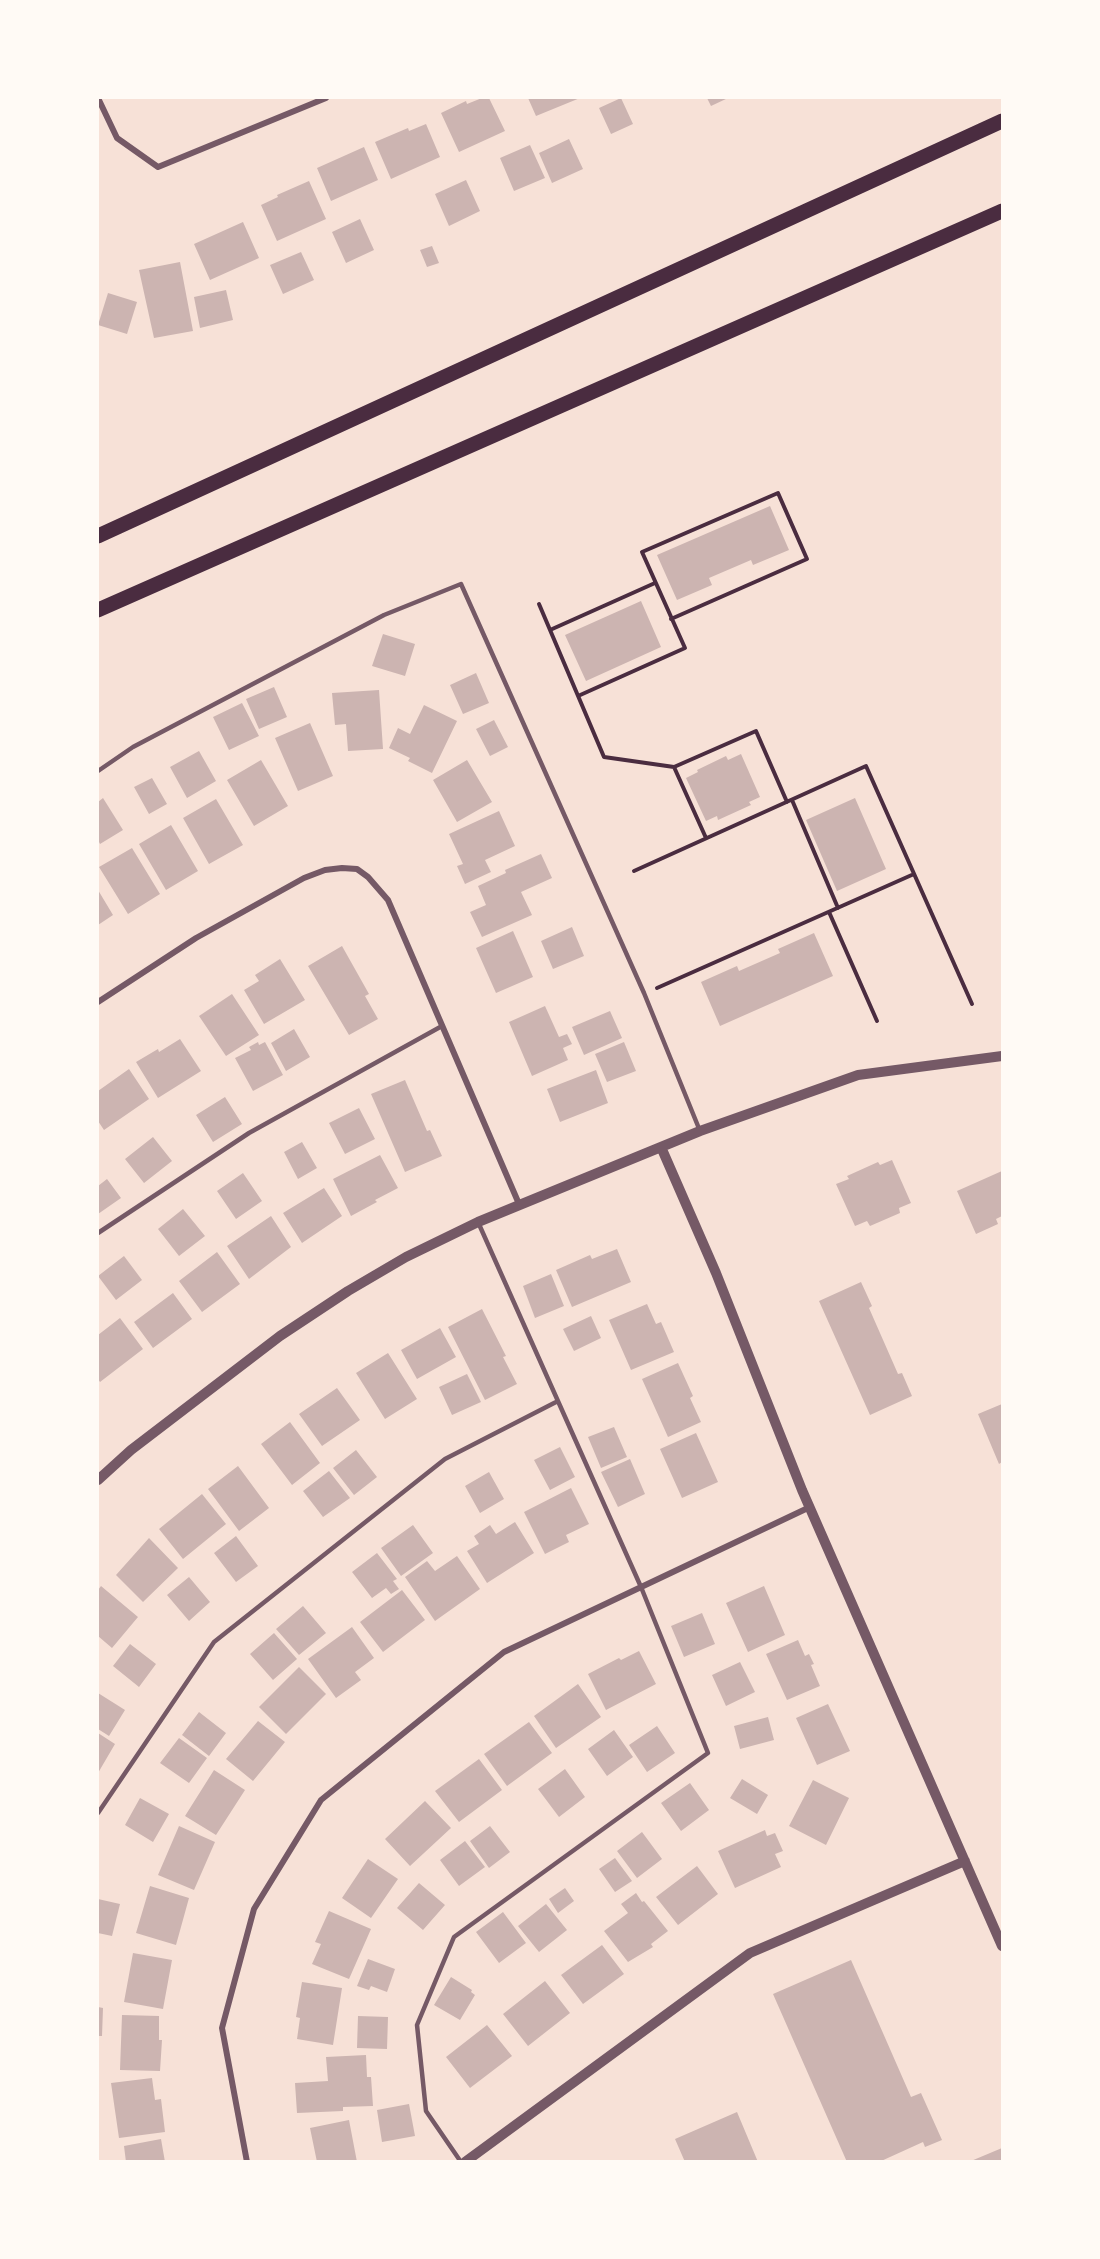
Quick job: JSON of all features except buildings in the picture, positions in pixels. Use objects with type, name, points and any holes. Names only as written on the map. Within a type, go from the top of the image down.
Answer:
[{"type":"main road","points":[[98,536],[1002,121]]},
{"type":"main road","points":[[98,610],[1002,211]]},
{"type":"street","points":[[98,98],[117,138],[158,168],[326,98]]},
{"type":"street","points":[[98,1002],[196,939],[304,878],[325,870],[357,869],[368,877],[388,900],[519,1204]]},
{"type":"street","points":[[98,1480],[131,1450],[280,1336],[348,1291],[406,1257],[478,1222],[661,1146],[858,1075],[1002,1056]]},
{"type":"street","points":[[661,1146],[716,1273],[810,1507],[1002,1946]]},
{"type":"street","points":[[247,2162],[222,2028],[254,1909],[321,1800],[504,1652],[810,1507]]},
{"type":"street","points":[[463,2162],[750,1953],[965,1861]]},
{"type":"lane","points":[[98,771],[134,747],[384,615],[461,584],[644,993],[700,1131]]},
{"type":"lane","points":[[98,1233],[249,1133],[442,1026]]},
{"type":"lane","points":[[463,2162],[426,2111],[417,2025],[454,1937],[708,1753],[640,1587],[478,1222]]},
{"type":"lane","points":[[98,1813],[214,1642],[445,1459],[558,1401]]},
{"type":"path","points":[[578,696],[685,648],[671,619],[642,552],[778,493],[807,559],[671,619]]},
{"type":"path","points":[[550,630],[655,583]]},
{"type":"path","points":[[539,604],[604,757],[674,767],[756,731],[838,908]]},
{"type":"path","points":[[634,870],[866,766],[972,1004]]},
{"type":"path","points":[[674,767],[706,838]]},
{"type":"path","points":[[644,993],[914,874]]},
{"type":"path","points":[[829,912],[877,1021]]}]
